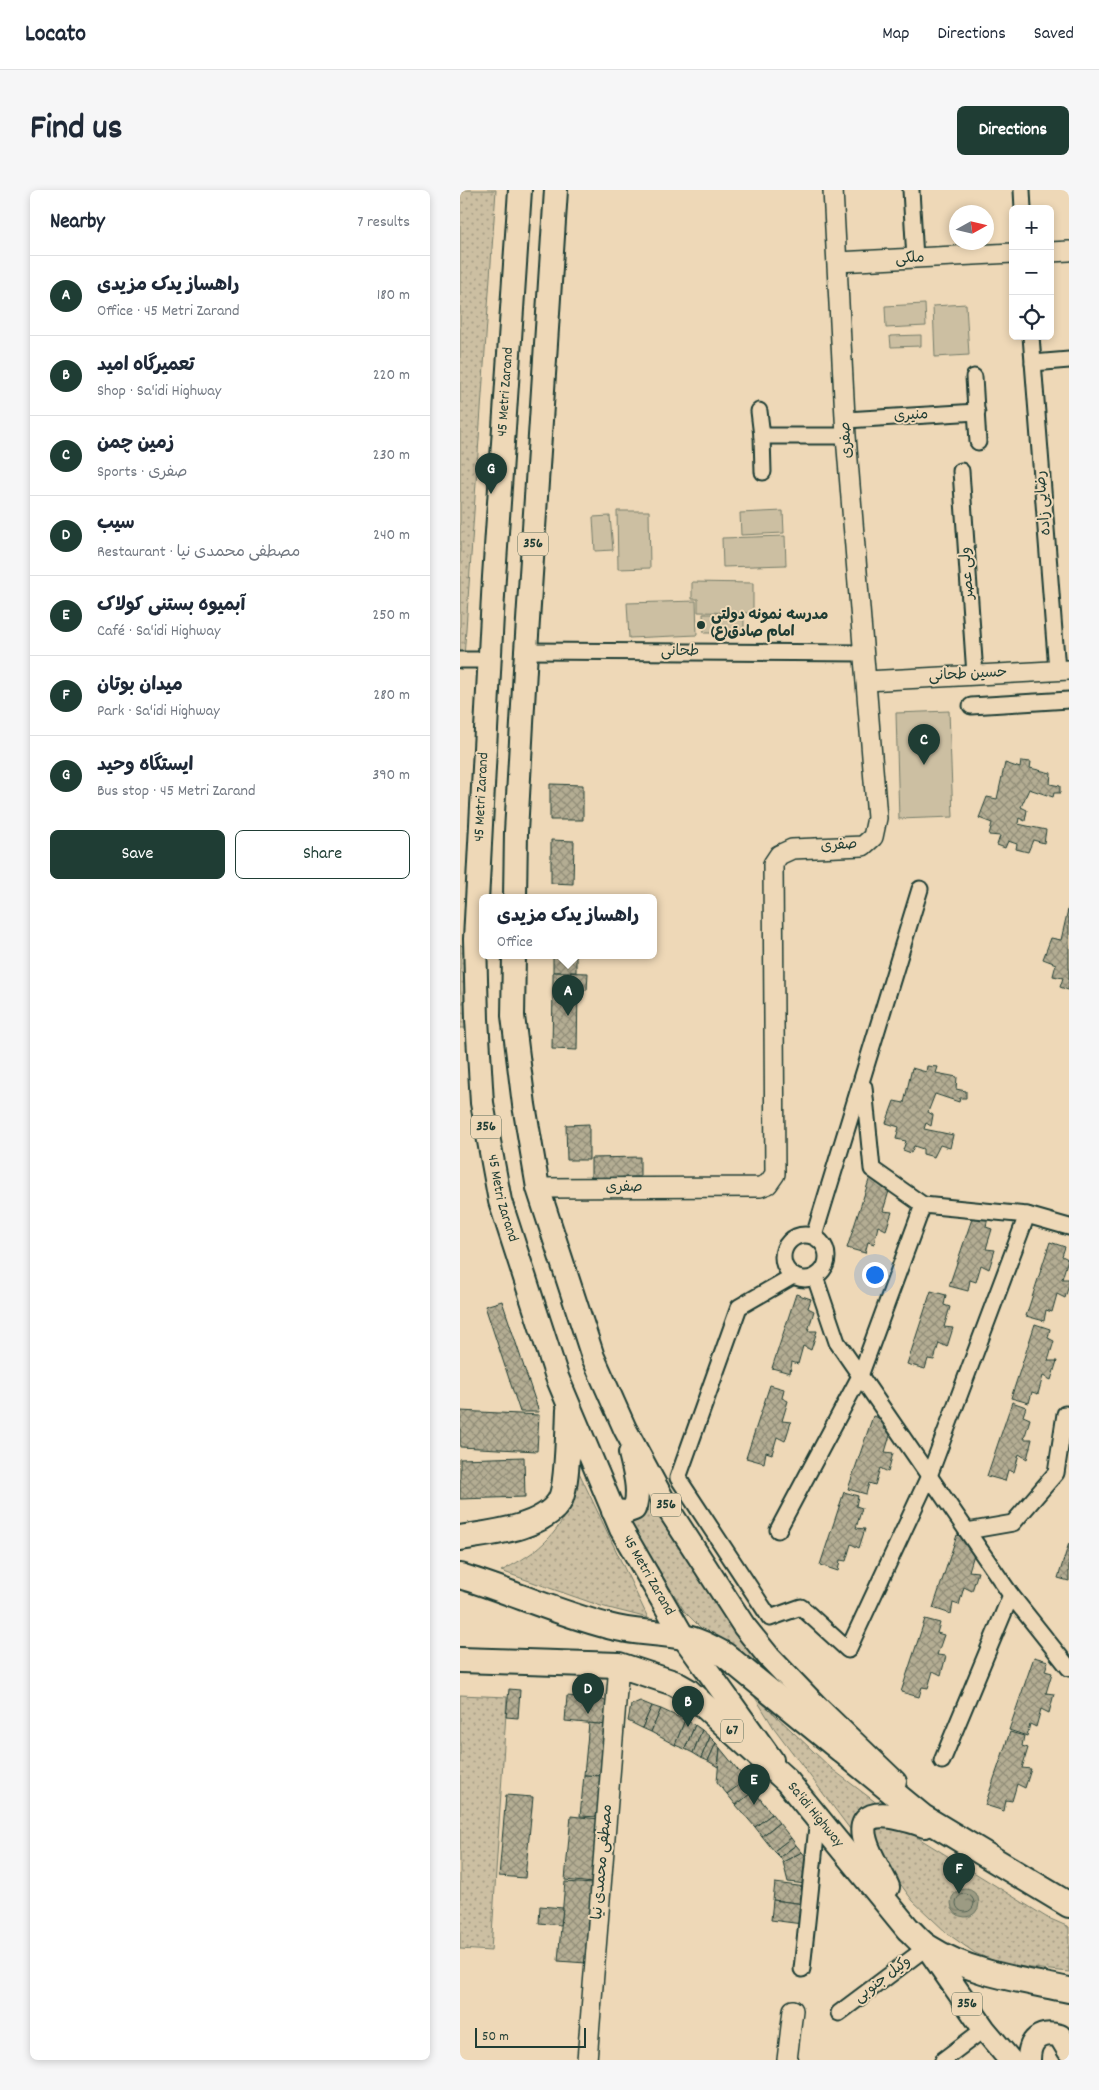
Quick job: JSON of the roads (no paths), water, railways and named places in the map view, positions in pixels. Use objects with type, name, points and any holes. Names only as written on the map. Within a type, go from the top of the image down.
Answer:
[{"type":"highway","points":[[460,1538],[502,1531],[525,1524],[544,1515],[559,1501],[564,1485],[570,1410]]},
{"type":"highway","points":[[460,1576],[610,1627],[684,1638],[704,1644],[725,1655],[923,1817],[1069,1905]]},
{"type":"highway","name":"Sa'idi Highway","points":[[460,1660],[619,1664],[674,1683],[688,1691],[787,1781],[818,1816],[908,1929],[927,1947],[969,1966],[993,1974],[1069,1990]]},
{"type":"highway","points":[[908,1929],[865,1842],[863,1832],[866,1822],[874,1815],[888,1814],[948,1832]]},
{"type":"main road","name":"45 Metri Zarand","points":[[520,190],[489,660],[468,939],[477,1019],[482,1103],[500,1201],[557,1377],[621,1529],[684,1638],[787,1781]]},
{"type":"main road","name":"356","points":[[515,894],[516,832],[526,651],[556,190]]},
{"type":"main road","name":"356","points":[[514,959],[513,1016],[524,1105],[538,1188],[593,1357],[625,1428],[667,1507],[744,1626],[769,1657],[818,1708],[948,1832]]},
{"type":"main road","points":[[613,1511],[626,1512],[634,1509],[638,1501],[625,1428]]},
{"type":"main road","name":"356","points":[[927,1947],[984,2029],[1010,2060]]},
{"type":"main road","points":[[1029,2060],[1031,2045],[1035,2038],[1043,2034],[1060,2036],[1069,2051],[1068,2060]]},
{"type":"street","name":"صفری","points":[[538,1188],[760,1187],[768,1184],[775,1174],[773,864],[779,855],[792,849],[863,846],[873,837],[877,818],[846,428],[833,190]]},
{"type":"street","points":[[911,190],[915,259]]},
{"type":"street","points":[[1022,190],[1023,205]]},
{"type":"street","points":[[1054,252],[1069,251]]},
{"type":"street","name":"ملکی","points":[[837,262],[1009,254]]},
{"type":"street","name":"رضایی زاده","points":[[1031,340],[1063,670]]},
{"type":"street","points":[[1033,363],[1069,360]]},
{"type":"street","points":[[974,377],[978,442]]},
{"type":"street","points":[[758,411],[762,436],[763,472]]},
{"type":"street","name":"منیری","points":[[762,436],[977,412]]},
{"type":"street","name":"ولی عصر","points":[[962,471],[976,675]]},
{"type":"street","name":"طحانی","points":[[526,651],[863,654]]},
{"type":"street","points":[[460,660],[489,660]]},
{"type":"street","name":"حسین طحانی","points":[[866,681],[1063,670]]},
{"type":"street","points":[[971,706],[1069,700]]},
{"type":"street","points":[[814,1236],[864,1078],[920,889]]},
{"type":"street","points":[[864,1078],[872,1169],[923,1204],[1027,1215],[1069,1228]]},
{"type":"street","points":[[778,1530],[860,1376],[923,1204]]},
{"type":"street","points":[[793,1276],[739,1307],[678,1478],[770,1618],[801,1607],[848,1650],[929,1476],[1027,1215]]},
{"type":"street","points":[[800,1235],[814,1236],[824,1245],[827,1259],[822,1272],[816,1277],[800,1279],[793,1276],[783,1264],[784,1249],[794,1237],[800,1235]]},
{"type":"street","points":[[816,1277],[837,1342],[1011,1595],[1069,1668]]},
{"type":"street","points":[[967,1531],[1013,1523],[1056,1474],[1065,1414],[1069,1415]]},
{"type":"street","points":[[942,1761],[1011,1595]]},
{"type":"street","name":"مصطفی محمدی نیا","points":[[587,2060],[619,1664]]},
{"type":"street","points":[[802,1969],[818,1816]]},
{"type":"street","name":"وکیل جنوبی","points":[[839,2013],[927,1947]]},
{"type":"street","points":[[787,2060],[793,2010]]},
{"type":"street","points":[[942,2060],[984,2029]]},
{"type":"water","points":[[965,1889],[975,1893],[979,1903],[975,1913],[965,1917],[955,1913],[951,1903],[955,1893]]},
{"type":"place","name":"ایستگاه وحید","points":[[491,494]]},
{"type":"place","name":"مدرسه نمونه دولتی امام صادق(ع)","points":[[701,625]]},
{"type":"place","name":"زمین چمن","points":[[924,765]]},
{"type":"place","name":"راهساز یدک مزیدی","points":[[568,1016]]},
{"type":"place","name":"سیب","points":[[588,1714]]},
{"type":"place","name":"تعمیرگاه امید","points":[[688,1727]]},
{"type":"place","name":"آبمیوه بستنی کولاک","points":[[754,1805]]},
{"type":"place","name":"میدان بوتان","points":[[959,1894]]}]
